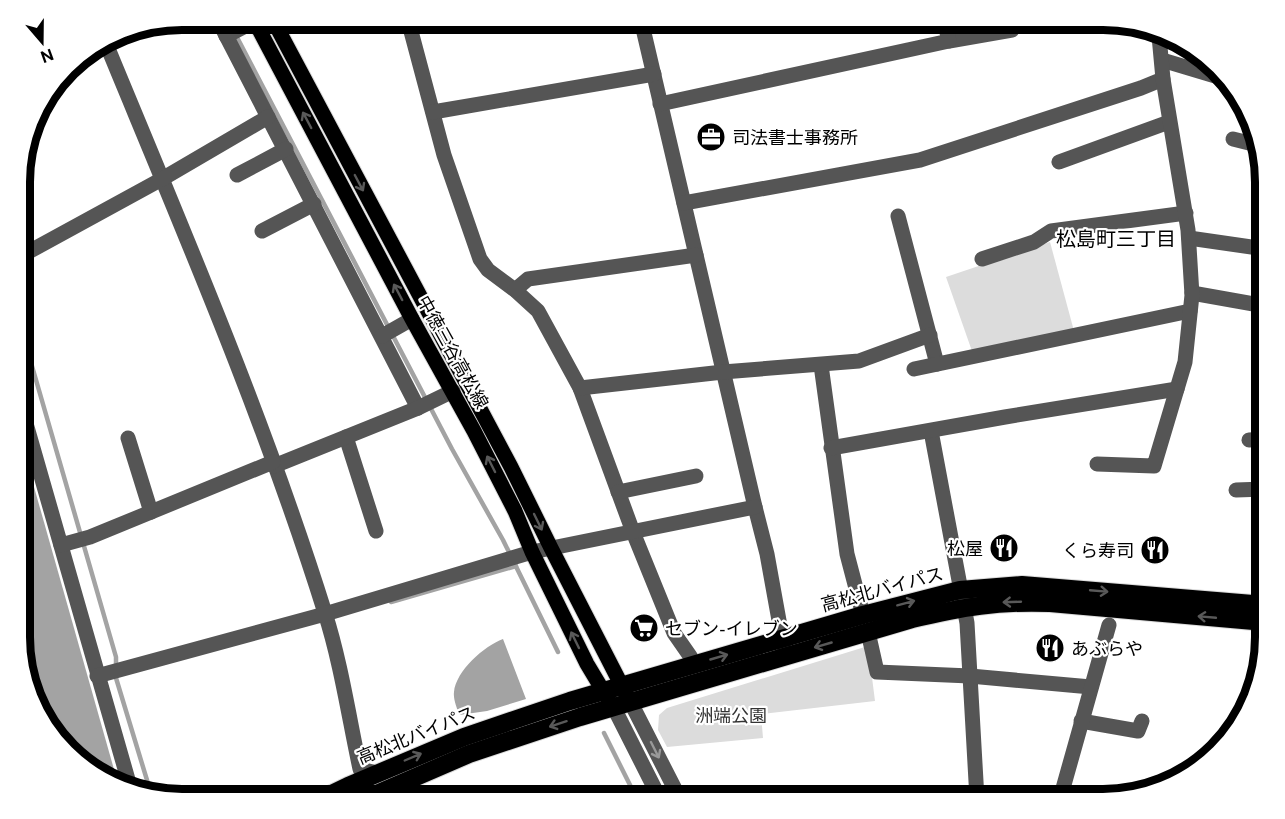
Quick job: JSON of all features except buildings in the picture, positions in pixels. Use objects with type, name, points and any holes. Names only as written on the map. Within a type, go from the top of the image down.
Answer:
[{"type":"highway","name":"高松北バイパス","points":[[344,789],[464,736],[617,696],[866,623],[1022,585],[1255,604]]},
{"type":"highway","name":"高松北バイパス","points":[[962,598],[1050,603],[1255,621]]},
{"type":"highway","name":"高松北バイパス","points":[[389,789],[427,771],[693,664],[784,647]]},
{"type":"main road","name":"中徳三谷高松線","points":[[255,30],[406,323],[453,391],[515,511],[518,557],[587,664],[617,696]]},
{"type":"main road","name":"中徳三谷高松線","points":[[278,30],[427,312],[486,418],[551,548],[617,696]]},
{"type":"street","points":[[223,30],[418,408]]},
{"type":"street","points":[[226,36],[238,30]]},
{"type":"street","points":[[411,30],[444,155],[480,259],[488,270],[538,311],[580,388],[633,532],[674,633],[693,664]]},
{"type":"street","points":[[643,30],[754,507],[767,554],[784,647]]},
{"type":"street","points":[[946,30],[949,41]]},
{"type":"street","points":[[660,104],[949,41],[1012,30]]},
{"type":"street","points":[[1098,464],[1154,466],[1185,362],[1192,293],[1189,238],[1169,122],[1160,41]]},
{"type":"street","points":[[108,49],[241,371],[327,621],[360,769],[377,773]]},
{"type":"street","points":[[1162,60],[1209,74]]},
{"type":"street","points":[[433,112],[654,74]]},
{"type":"street","points":[[684,203],[920,160],[1163,80]]},
{"type":"street","points":[[30,251],[162,179],[268,117]]},
{"type":"street","points":[[1059,162],[1169,122]]},
{"type":"street","points":[[1233,139],[1250,143]]},
{"type":"street","points":[[237,175],[286,149]]},
{"type":"street","points":[[262,231],[314,204]]},
{"type":"street","points":[[982,259],[1034,242],[1051,231],[1186,213]]},
{"type":"street","points":[[898,216],[937,364]]},
{"type":"street","points":[[1189,238],[1255,248]]},
{"type":"street","points":[[515,290],[528,279],[696,255]]},
{"type":"street","points":[[1192,293],[1255,304]]},
{"type":"street","points":[[914,369],[1190,311]]},
{"type":"street","points":[[382,336],[406,323]]},
{"type":"street","points":[[580,388],[723,372],[859,361],[930,335]]},
{"type":"street","points":[[821,365],[847,554],[877,672],[970,676],[1091,687]]},
{"type":"street","points":[[831,448],[1177,389]]},
{"type":"street","points":[[67,544],[346,437],[453,391]]},
{"type":"street","points":[[931,431],[967,623],[976,789]]},
{"type":"street","points":[[30,433],[67,544],[128,779]]},
{"type":"street","points":[[346,437],[376,531]]},
{"type":"street","points":[[128,438],[151,512]]},
{"type":"street","points":[[1249,440],[1255,440]]},
{"type":"street","points":[[618,492],[689,481]]},
{"type":"street","points":[[1236,490],[1255,489]]},
{"type":"street","points":[[102,674],[327,621],[551,548],[754,507]]},
{"type":"street","points":[[1063,789],[1109,625]]},
{"type":"street","points":[[617,696],[656,789]]},
{"type":"street","points":[[617,696],[674,789]]},
{"type":"street","points":[[1081,721],[1138,731],[1142,721]]},
{"type":"green space","points":[[1050,242],[1074,331],[973,354],[946,277]]},
{"type":"green space","name":"洲端公園","points":[[868,646],[875,701],[761,714],[763,738],[667,747],[658,730],[659,715],[667,708]]},
{"type":"shaded area","points":[[30,473],[115,773],[89,758],[61,730],[50,713],[35,676],[30,637]]},
{"type":"shaded area","points":[[503,639],[526,699],[487,711],[459,715],[454,695],[460,676],[480,653]]},
{"type":"waterway","points":[[233,30],[452,449],[503,540],[558,652]]},
{"type":"waterway","points":[[30,359],[116,657],[116,678],[149,785]]},
{"type":"waterway","points":[[391,602],[516,566]]},
{"type":"waterway","points":[[604,733],[632,789]]},
{"type":"place","name":"司法書士事務所","points":[[711,137]]},
{"type":"place","name":"松屋","points":[[1004,548]]},
{"type":"place","name":"くら寿司","points":[[1155,550]]},
{"type":"place","name":"セブン-イレブン","points":[[644,628]]},
{"type":"place","name":"あぶらや","points":[[1050,648]]},
{"type":"district","name":"松島町三丁目","points":[[1116,239]]}]
